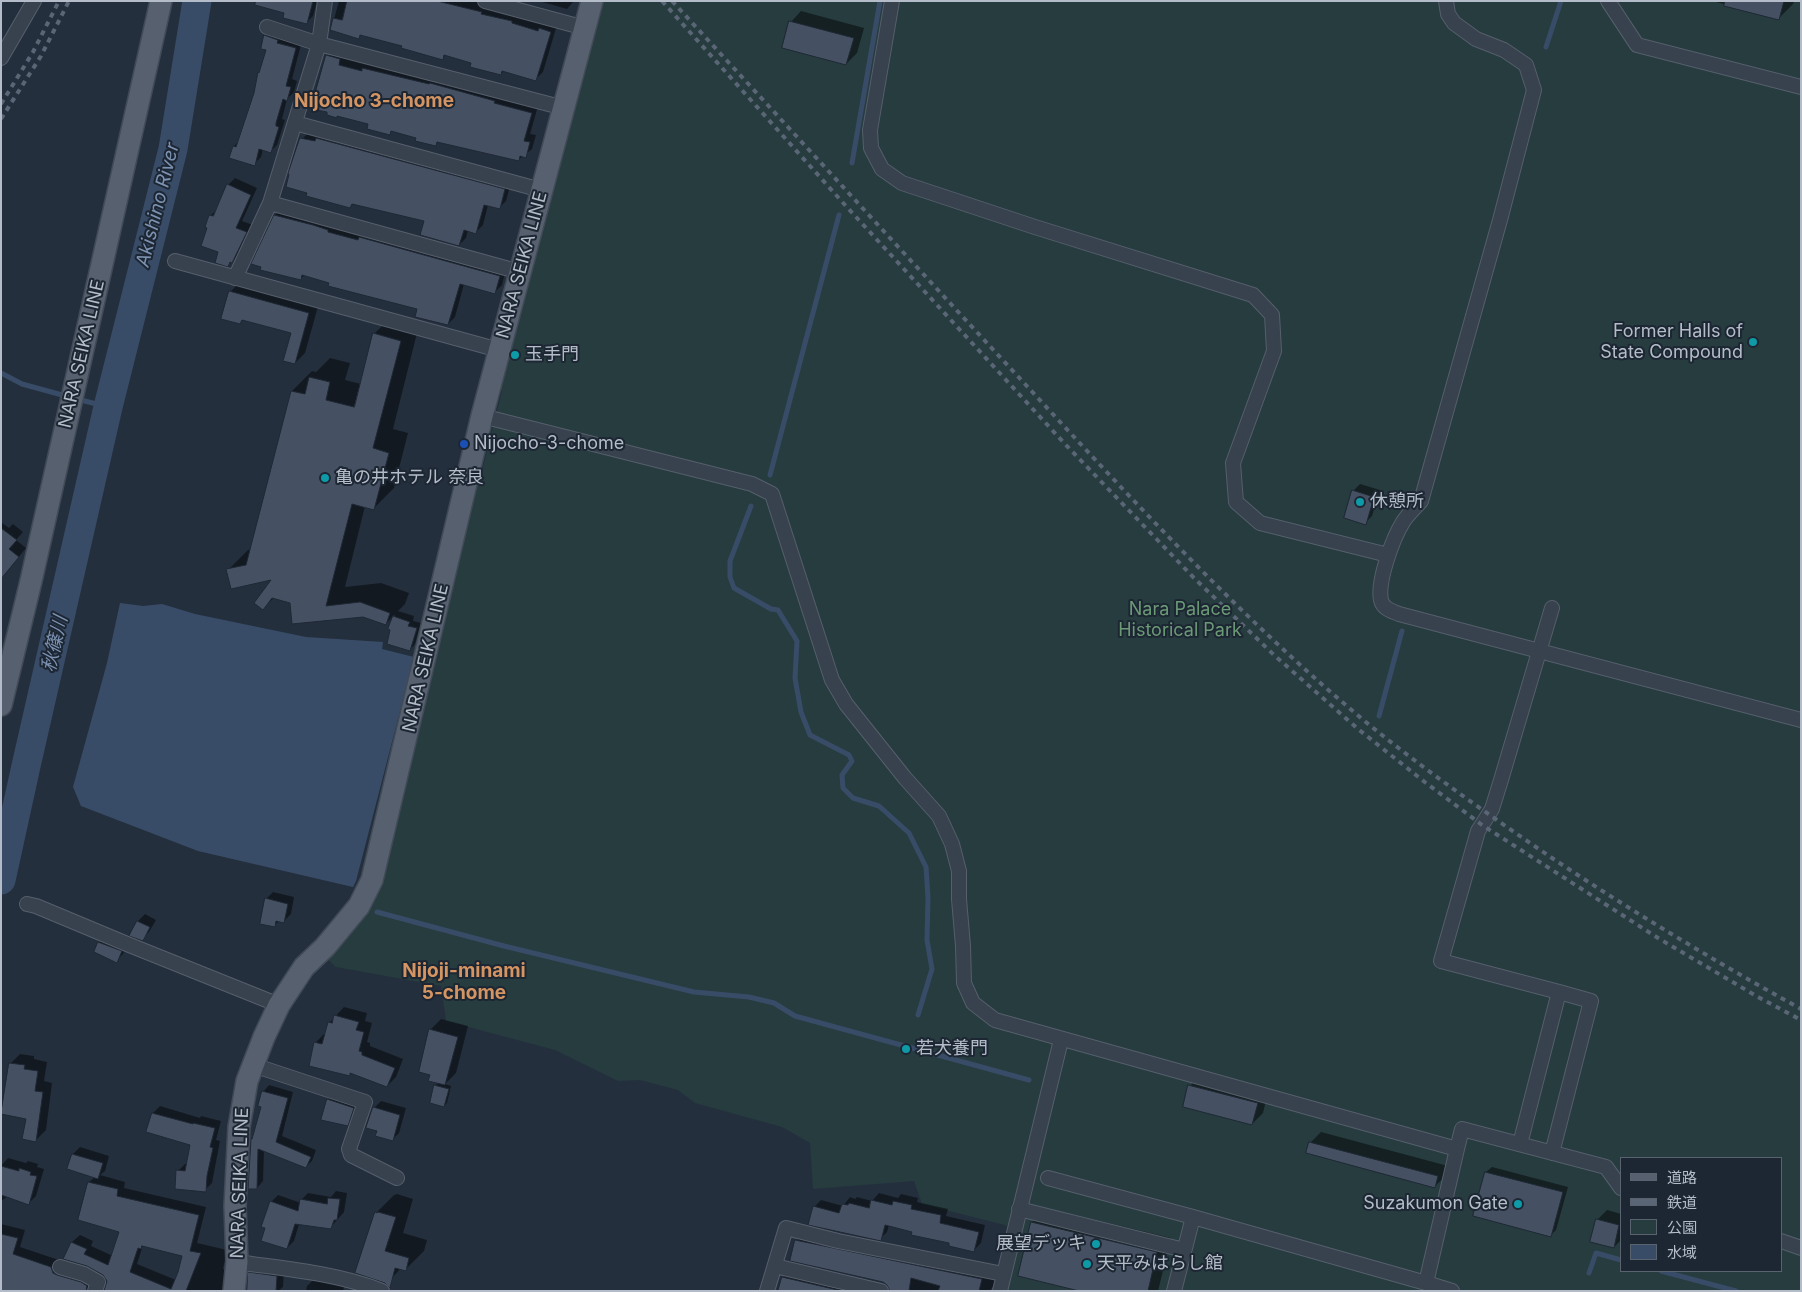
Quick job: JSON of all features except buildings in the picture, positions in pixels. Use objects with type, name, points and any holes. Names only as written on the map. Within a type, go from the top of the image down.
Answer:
[{"type":"main road","name":"NARA SEIKA LINE","points":[[1,706],[161,1]]},
{"type":"main road","name":"NARA SEIKA LINE","points":[[234,1291],[236,1262],[235,1206],[239,1127],[247,1081],[279,1006],[304,967],[325,947],[359,906],[372,880],[482,416],[592,1]]},
{"type":"street","points":[[1,58],[34,1]]},
{"type":"street","points":[[235,278],[270,203],[319,44],[325,1]]},
{"type":"street","points":[[484,1],[585,28]]},
{"type":"street","points":[[892,1],[870,130],[871,148],[882,169],[902,183],[1253,295],[1272,316],[1274,351],[1234,463],[1236,502],[1260,523],[1388,556]]},
{"type":"street","points":[[1446,1],[1448,14],[1454,23],[1476,39],[1504,50],[1526,65],[1534,90],[1500,220],[1421,501],[1404,520],[1388,556],[1381,601],[1387,610],[1399,614],[1801,720]]},
{"type":"street","points":[[1608,1],[1637,45],[1801,87]]},
{"type":"street","points":[[267,27],[319,44],[564,108]]},
{"type":"street","points":[[295,123],[541,190]]},
{"type":"street","points":[[270,203],[520,272]]},
{"type":"street","points":[[176,262],[499,350]]},
{"type":"street","points":[[482,416],[752,484],[772,494],[832,680],[846,704],[905,778],[939,816],[952,844],[959,871],[964,983],[972,1003],[995,1020],[1457,1150]]},
{"type":"street","points":[[1552,608],[1492,809],[1478,831],[1441,961],[1591,1001],[1552,1152]]},
{"type":"street","points":[[27,904],[36,906],[279,1006]]},
{"type":"street","points":[[1520,1144],[1559,992]]},
{"type":"street","points":[[1000,1291],[1061,1040]]},
{"type":"street","points":[[253,1065],[365,1102],[350,1155],[397,1178]]},
{"type":"street","points":[[1426,1283],[1462,1130],[1606,1167],[1620,1187]]},
{"type":"street","points":[[1048,1178],[1452,1291]]},
{"type":"street","points":[[1019,1209],[1184,1250]]},
{"type":"street","points":[[1174,1291],[1193,1217]]},
{"type":"street","points":[[767,1291],[786,1228],[857,1245],[1003,1274]]},
{"type":"street","points":[[1782,1242],[1801,1248]]},
{"type":"street","points":[[236,1262],[322,1275],[366,1284],[382,1291]]},
{"type":"street","points":[[60,1266],[84,1274],[98,1282],[95,1291]]},
{"type":"street","points":[[774,1266],[881,1291]]},
{"type":"green space","name":"Nara Palace Historical Park","points":[[601,1],[1801,1],[1801,1291],[1005,1291],[1020,1229],[922,1204],[914,1181],[813,1189],[810,1143],[782,1127],[695,1103],[678,1090],[640,1080],[618,1081],[555,1050],[446,1021],[441,986],[336,967],[327,959],[383,864],[412,760],[477,470],[482,471],[502,391],[497,389]]},
{"type":"water","points":[[120,603],[143,606],[162,604],[195,614],[306,637],[383,642],[382,649],[414,657],[353,887],[198,851],[81,806],[73,787],[107,663]]},
{"type":"waterway","name":"秋篠川","points":[[1,880],[108,407],[173,149],[197,1]]},
{"type":"waterway","points":[[852,163],[880,1]]},
{"type":"waterway","points":[[1546,47],[1561,1]]},
{"type":"waterway","points":[[770,475],[839,215]]},
{"type":"waterway","points":[[1,373],[22,384],[66,396]]},
{"type":"waterway","points":[[77,399],[108,407]]},
{"type":"waterway","points":[[751,506],[730,561],[730,577],[734,588],[771,609],[778,610],[797,641],[795,678],[801,712],[810,735],[849,755],[852,761],[842,775],[843,788],[853,798],[879,806],[909,833],[926,867],[928,897],[927,940],[932,969],[918,1015]]},
{"type":"waterway","points":[[1379,716],[1402,631]]},
{"type":"waterway","points":[[377,912],[504,946],[694,992],[749,997],[774,1003],[795,1016],[1029,1080]]},
{"type":"waterway","points":[[1589,1273],[1596,1253],[1620,1260]]},
{"type":"waterway","points":[[1665,1272],[1736,1291]]},
{"type":"railway","points":[[1,104],[33,52],[59,1]]},
{"type":"railway","points":[[1,119],[41,56],[69,1]]},
{"type":"railway","points":[[662,1],[845,205],[1065,444],[1194,578],[1274,655],[1358,729],[1482,825],[1658,938],[1801,1020]]},
{"type":"railway","points":[[672,1],[1148,516],[1233,602],[1321,684],[1412,758],[1552,858],[1675,936],[1801,1009]]},
{"type":"place","name":"Former Halls of State Compound","points":[[1753,342]]},
{"type":"place","name":"玉手門","points":[[515,355]]},
{"type":"place","name":"Nijocho-3-chome","points":[[464,444]]},
{"type":"place","name":"亀の井ホテル 奈良","points":[[325,478]]},
{"type":"place","name":"休憩所","points":[[1360,502]]},
{"type":"place","name":"若犬養門","points":[[906,1049]]},
{"type":"place","name":"Suzakumon Gate","points":[[1518,1204]]},
{"type":"place","name":"展望デッキ","points":[[1096,1244]]},
{"type":"place","name":"天平みはらし館","points":[[1087,1264]]},
{"type":"district","name":"Nijocho 3-chome","points":[[374,101]]},
{"type":"district","name":"Nijoji-minami 5-chome","points":[[464,982]]},
{"type":"water label","name":"Akishino River","points":[[158,205]]}]
